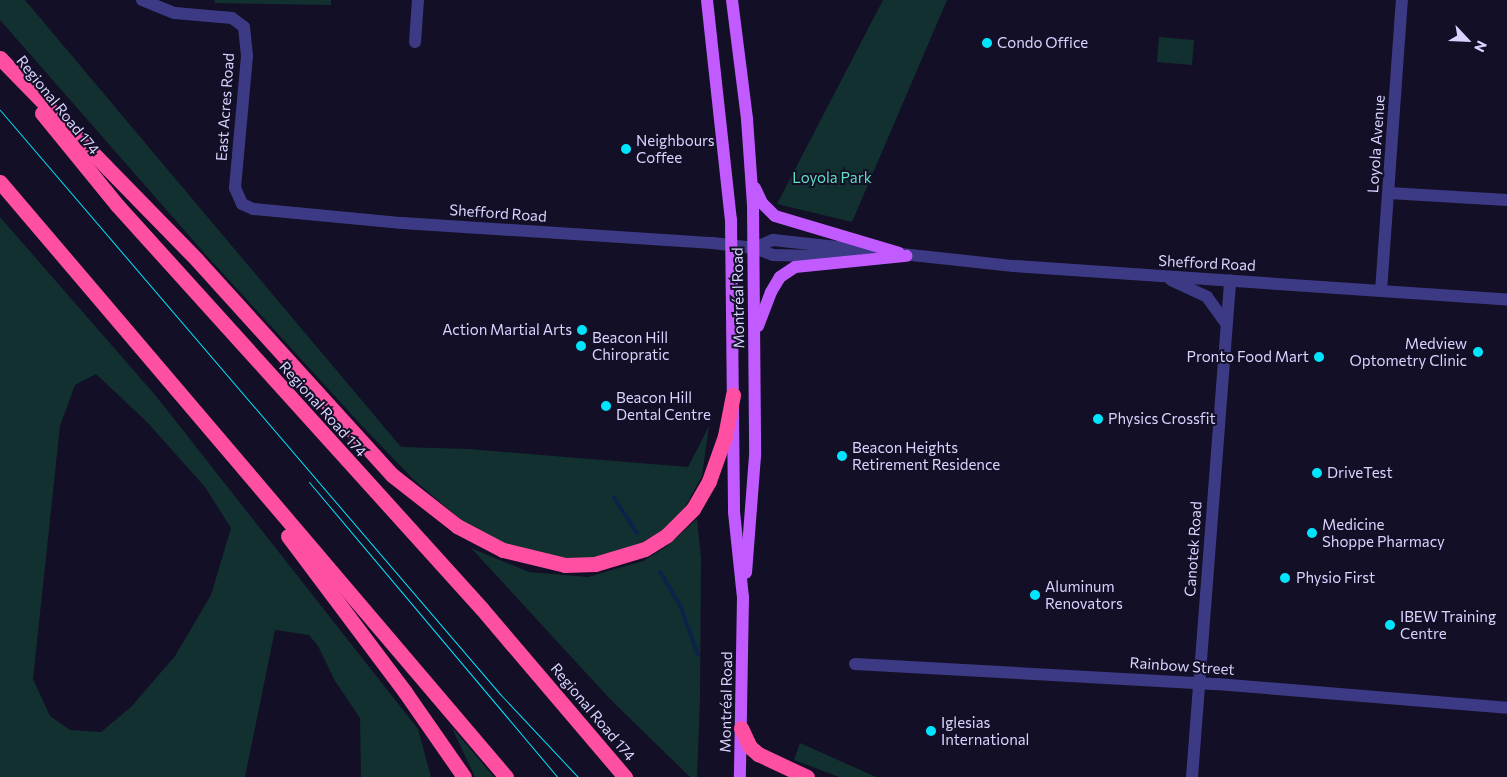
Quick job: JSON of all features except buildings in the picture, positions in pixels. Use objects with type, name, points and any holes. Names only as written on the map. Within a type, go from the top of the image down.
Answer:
[{"type":"highway","points":[[0,58],[197,260],[392,475],[457,526],[503,550],[565,565],[595,564],[645,549],[668,535],[693,509],[709,481],[725,436],[733,395]]},
{"type":"highway","name":"Regional Road 174","points":[[0,62],[116,205],[482,609],[625,777]]},
{"type":"highway","points":[[0,182],[231,456],[506,777]]},
{"type":"highway","points":[[231,456],[310,568],[405,692],[464,777]]},
{"type":"highway","points":[[742,728],[750,747],[758,754],[807,777]]},
{"type":"main road","name":"Montréal Road","points":[[707,0],[732,246],[734,512],[743,597]]},
{"type":"main road","name":"Montréal Road","points":[[732,0],[748,119],[754,248],[755,336],[755,456],[743,597],[740,777]]},
{"type":"main road","points":[[751,179],[762,203],[775,216],[906,256]]},
{"type":"main road","points":[[755,336],[771,292],[780,277],[795,268],[906,256]]},
{"type":"street","name":"East Acres Road","points":[[142,0],[175,13],[232,18],[244,27],[247,56],[235,188],[242,204]]},
{"type":"street","points":[[415,42],[418,0]]},
{"type":"street","name":"Loyola Avenue","points":[[1381,291],[1402,0]]},
{"type":"street","points":[[1389,193],[1507,200]]},
{"type":"street","name":"Shefford Road","points":[[242,204],[254,209],[402,223],[754,248],[773,255],[906,256],[1164,277],[1507,300]]},
{"type":"street","points":[[1164,277],[1207,297],[1226,323]]},
{"type":"street","name":"Canotek Road","points":[[1192,777],[1230,280]]},
{"type":"street","name":"Rainbow Street","points":[[855,664],[1199,683],[1507,708]]},
{"type":"green space","points":[[0,0],[25,0],[401,447],[468,449],[688,467],[709,426],[702,476],[683,511],[666,528],[633,548],[597,558],[557,559],[507,546],[465,523],[414,480],[362,426],[206,255],[0,20]]},
{"type":"green space","points":[[215,0],[331,0],[331,5],[214,3]]},
{"type":"green space","name":"Loyola Park","points":[[883,0],[947,0],[852,222],[777,204]]},
{"type":"green space","points":[[1159,37],[1194,40],[1192,65],[1157,62]]},
{"type":"green space","points":[[0,217],[156,396],[418,729],[431,777],[361,777],[360,718],[335,681],[318,646],[309,635],[275,630],[245,777],[0,777]],"holes":[[[96,374],[147,422],[205,487],[231,528],[211,595],[175,656],[131,707],[101,732],[70,730],[50,716],[33,679],[60,426],[75,385]]]},
{"type":"green space","points":[[697,519],[701,558],[700,700],[697,777],[690,777],[611,700],[471,548],[529,572],[588,577],[643,561],[666,547]]},
{"type":"green space","points":[[451,726],[494,777],[475,777]]},
{"type":"green space","points":[[800,743],[876,777],[839,777],[794,760]]},
{"type":"waterway","points":[[614,498],[637,533]]},
{"type":"waterway","points":[[660,572],[680,605],[698,655]]},
{"type":"tram line","points":[[0,110],[500,694],[578,777]]},
{"type":"tram line","points":[[309,482],[557,777]]},
{"type":"place","name":"Condo Office","points":[[987,43]]},
{"type":"place","name":"Neighbours Coffee","points":[[626,149]]},
{"type":"place","name":"Action Martial Arts","points":[[582,330]]},
{"type":"place","name":"Beacon Hill Chiropratic","points":[[581,346]]},
{"type":"place","name":"Medview Optometry Clinic","points":[[1478,352]]},
{"type":"place","name":"Pronto Food Mart","points":[[1319,357]]},
{"type":"place","name":"Beacon Hill Dental Centre","points":[[606,406]]},
{"type":"place","name":"Physics Crossfit","points":[[1098,419]]},
{"type":"place","name":"Beacon Heights Retirement Residence","points":[[842,456]]},
{"type":"place","name":"DriveTest","points":[[1317,473]]},
{"type":"place","name":"Medicine Shoppe Pharmacy","points":[[1312,533]]},
{"type":"place","name":"Physio First","points":[[1285,578]]},
{"type":"place","name":"Aluminum Renovators","points":[[1035,595]]},
{"type":"place","name":"IBEW Training Centre","points":[[1390,625]]},
{"type":"place","name":"Iglesias International","points":[[931,731]]}]
